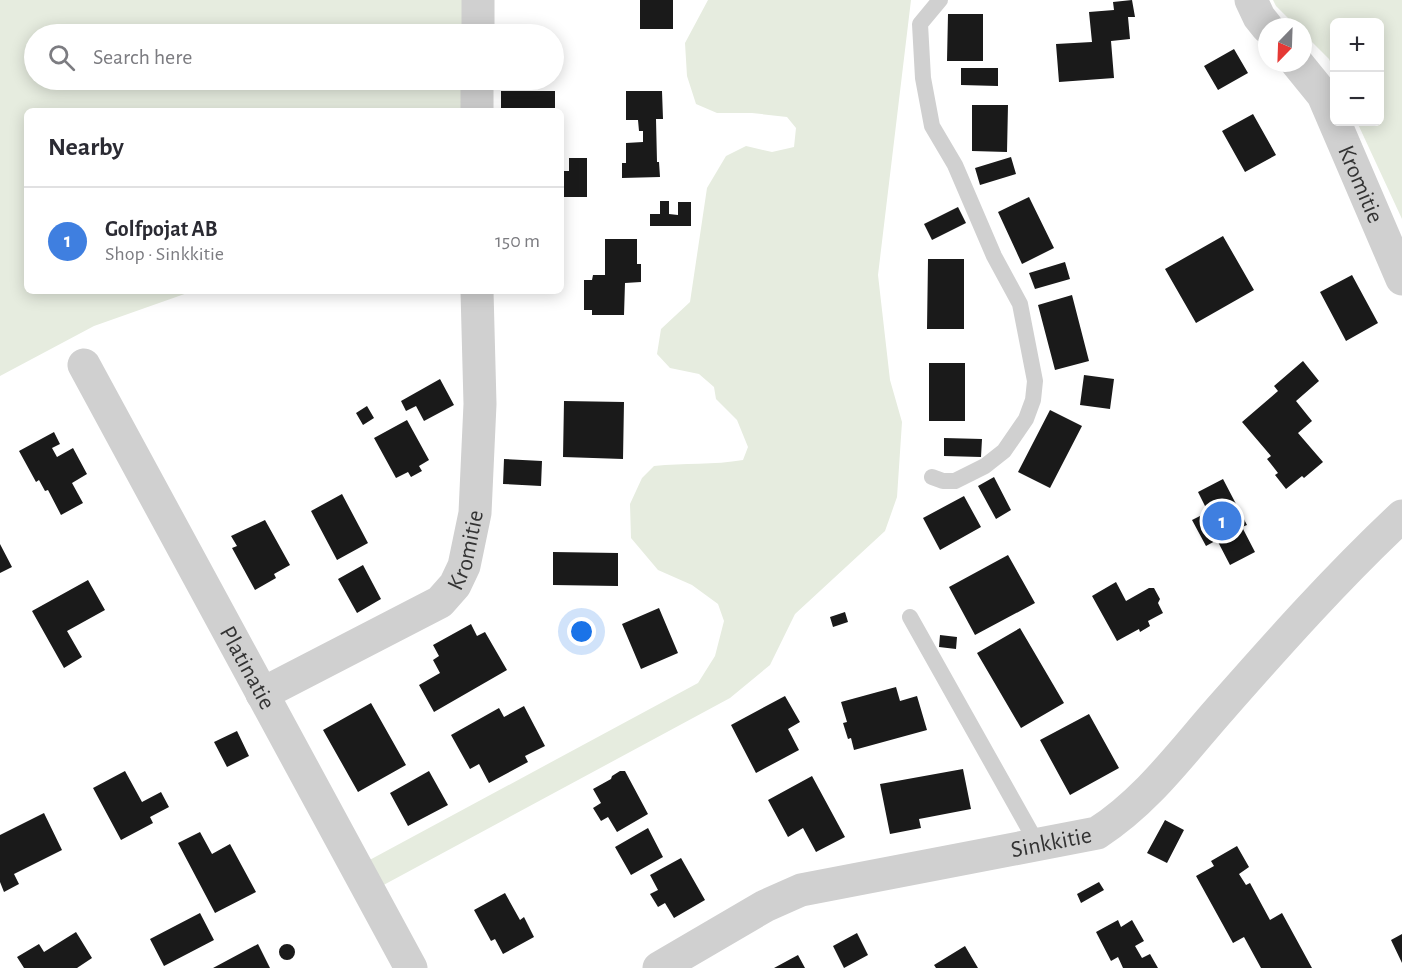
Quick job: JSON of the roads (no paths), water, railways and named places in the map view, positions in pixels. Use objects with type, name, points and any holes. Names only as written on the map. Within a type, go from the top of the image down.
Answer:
[{"type":"street","points":[[478,0],[478,24]]},
{"type":"street","points":[[1251,0],[1260,18]]},
{"type":"street","name":"Kromitie","points":[[1304,72],[1323,95],[1402,279]]},
{"type":"street","points":[[477,90],[477,108]]},
{"type":"street","name":"Kromitie","points":[[262,694],[440,602],[455,585],[464,566],[476,513],[480,404],[477,294]]},
{"type":"street","name":"Platinatie","points":[[84,365],[411,968]]},
{"type":"street","name":"Sinkkitie","points":[[659,968],[765,906],[801,890],[1097,833],[1116,821],[1150,790],[1287,633],[1402,516]]},
{"type":"lane","points":[[932,477],[942,481],[955,481],[985,466],[1004,451],[1026,419],[1033,400],[1035,381],[1020,304],[994,256],[955,165],[932,126],[923,78],[920,24],[940,0]]},
{"type":"lane","points":[[910,617],[1038,845]]},
{"type":"place","name":"Golfpojat AB","points":[[1222,521]]}]
